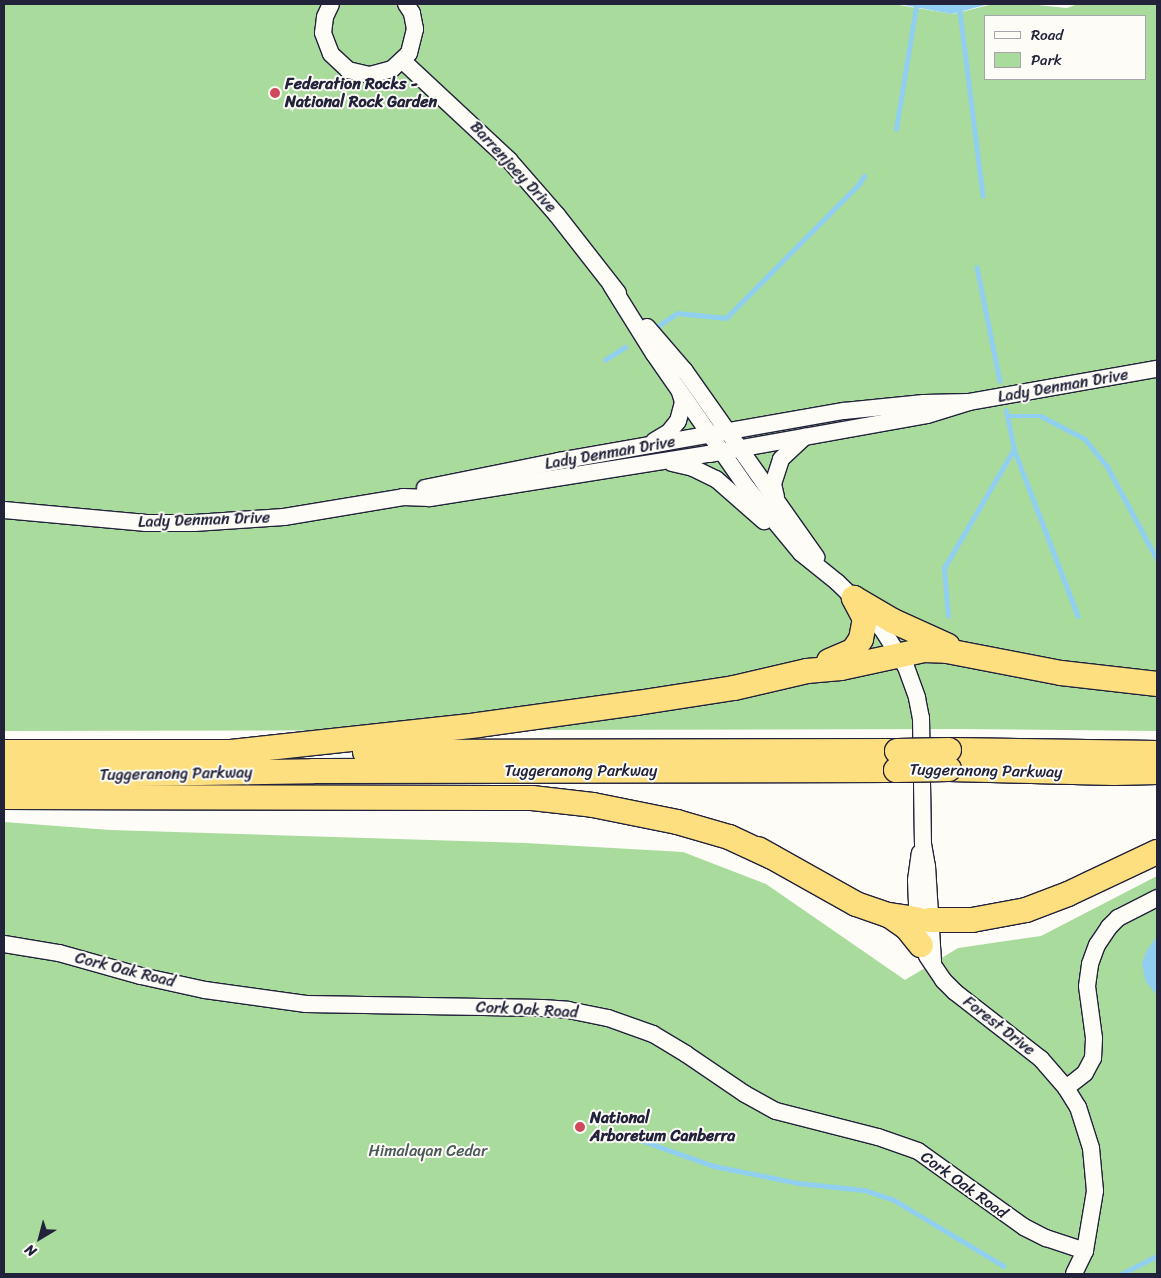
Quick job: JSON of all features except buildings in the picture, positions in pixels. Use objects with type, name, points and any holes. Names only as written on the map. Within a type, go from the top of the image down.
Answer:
[{"type":"highway","points":[[854,598],[933,640],[987,659]]},
{"type":"highway","points":[[807,671],[847,655],[858,644],[865,619],[854,598]]},
{"type":"highway","points":[[231,752],[487,724],[734,688],[807,671],[841,668],[899,654],[941,650],[1061,673],[1157,684]]},
{"type":"highway","name":"Tuggeranong Parkway","points":[[4,752],[231,752],[896,760],[949,760],[1157,752]]},
{"type":"highway","name":"Tuggeranong Parkway","points":[[4,776],[896,760]]},
{"type":"highway","name":"Tuggeranong Parkway","points":[[949,760],[1114,773],[1157,772]]},
{"type":"highway","points":[[313,771],[552,786],[649,802],[702,820],[730,832],[843,898],[888,915],[908,928],[927,954]]},
{"type":"highway","points":[[4,797],[532,798],[593,805],[677,822],[729,837],[772,857]]},
{"type":"highway","points":[[888,915],[923,920],[979,919],[1026,910],[1068,894],[1157,852]]},
{"type":"street","points":[[332,4],[324,25],[324,40],[331,54],[341,66],[355,73],[378,75],[392,69],[403,60],[412,45],[415,29],[412,13],[406,4]]},
{"type":"street","name":"Barrenjoey Drive","points":[[403,60],[509,160],[558,215],[611,285],[684,371],[730,433]]},
{"type":"street","name":"Barrenjoey Drive","points":[[611,285],[677,387],[723,451]]},
{"type":"street","name":"Lady Denman Drive","points":[[4,510],[107,521],[194,523],[284,517],[403,497],[430,498],[723,451],[927,415],[969,402],[1157,369]]},
{"type":"street","points":[[642,446],[666,435],[676,425],[682,412],[683,402],[677,387]]},
{"type":"street","name":"Lady Denman Drive","points":[[403,497],[426,487],[642,446],[730,433],[844,411],[924,403],[969,402]]},
{"type":"street","points":[[730,433],[815,556],[837,582]]},
{"type":"street","points":[[777,500],[773,484],[780,459],[806,436]]},
{"type":"street","points":[[723,451],[760,505],[809,561]]},
{"type":"street","points":[[661,461],[693,468],[716,479],[854,598],[884,632],[899,654],[914,688],[921,718],[923,844],[927,866],[923,920]]},
{"type":"street","points":[[1066,1088],[1086,1073],[1093,1058],[1094,1038],[1087,986],[1090,964],[1097,945],[1109,926],[1118,918],[1157,898]]},
{"type":"street","name":"Forest Drive","points":[[923,920],[927,954],[939,974],[955,992],[1041,1058],[1066,1088],[1078,1107],[1092,1148],[1094,1200],[1085,1251],[1074,1274]]},
{"type":"street","name":"Cork Oak Road","points":[[4,944],[59,953],[141,976],[205,990],[306,1004],[542,1008],[568,1010],[608,1018],[653,1034],[745,1094],[776,1111],[878,1137],[918,1151],[1024,1227],[1046,1238],[1085,1251]]},
{"type":"green space","points":[[4,4],[893,4],[953,14],[993,4],[1028,4],[1067,8],[1078,4],[1157,4],[1157,731],[957,729],[4,731]]},
{"type":"green space","name":"National Arboretum Canberra","points":[[4,822],[110,830],[525,843],[683,852],[766,884],[905,980],[958,948],[1041,936],[1157,876],[1157,1274],[4,1274]]},
{"type":"water","points":[[898,4],[989,4],[952,14]]},
{"type":"water","points":[[1157,936],[1157,995],[1146,982],[1142,964],[1146,952]]},
{"type":"waterway","points":[[896,129],[916,7]]},
{"type":"waterway","points":[[960,11],[983,196]]},
{"type":"waterway","points":[[658,326],[677,313],[726,318],[859,184],[864,176]]},
{"type":"waterway","points":[[977,267],[1000,381]]},
{"type":"waterway","points":[[605,360],[625,347]]},
{"type":"waterway","points":[[948,616],[944,568],[1014,449],[1006,411]]},
{"type":"waterway","points":[[1007,416],[1041,416],[1085,439],[1107,466],[1157,559]]},
{"type":"waterway","points":[[1014,449],[1078,616]]},
{"type":"waterway","points":[[629,1136],[714,1166],[798,1183],[864,1190],[894,1200],[1004,1266]]},
{"type":"waterway","points":[[1121,1274],[1157,1256]]},
{"type":"place","name":"Federation Rocks - National Rock Garden","points":[[275,93]]},
{"type":"place","name":"National Arboretum Canberra","points":[[580,1127]]},
{"type":"park label","name":"Himalayan Cedar","points":[[428,1151]]}]
